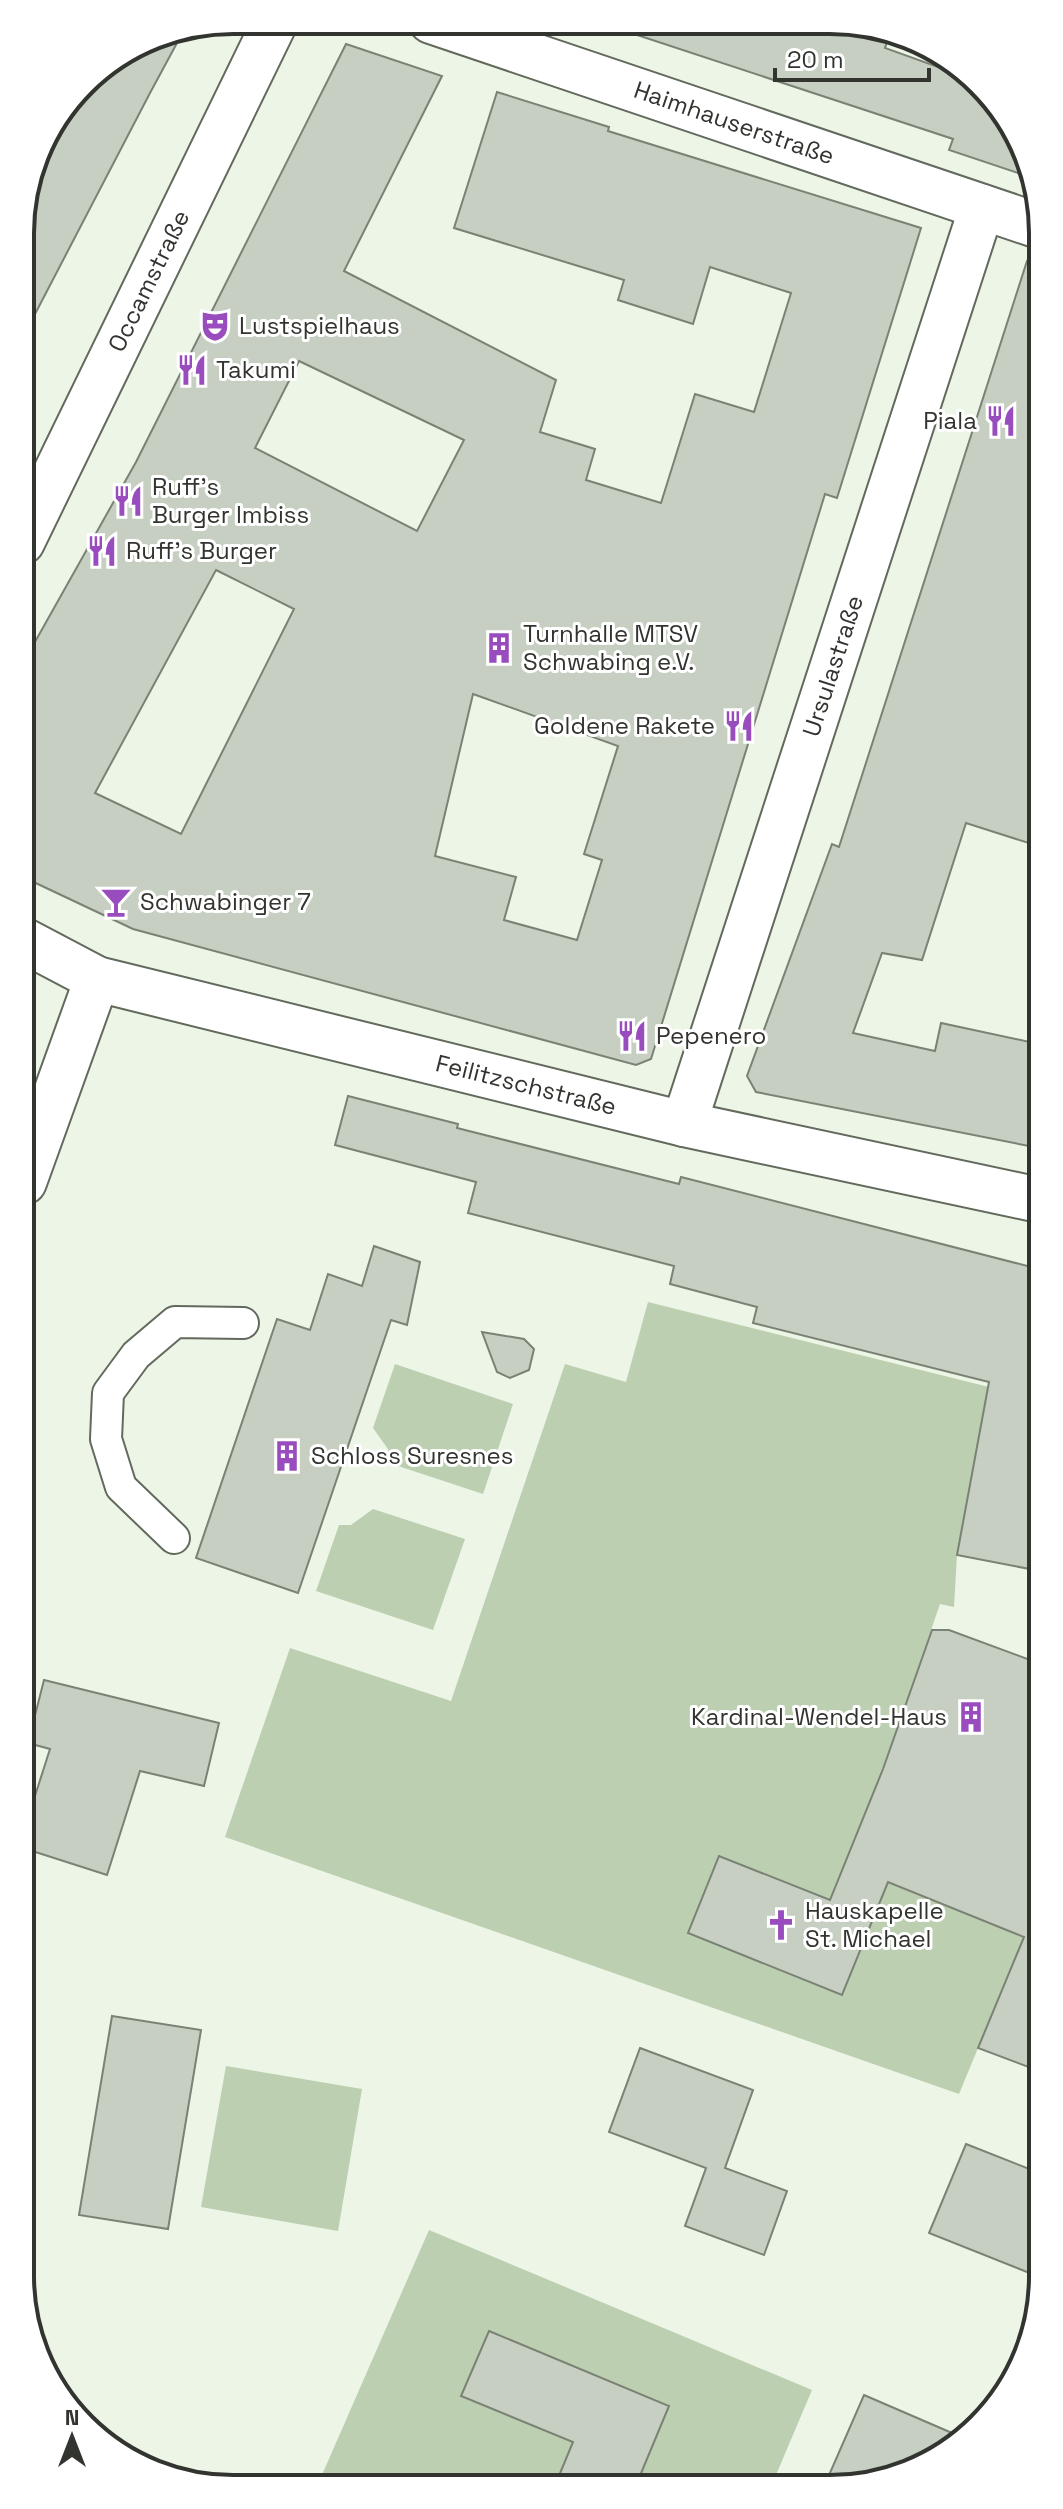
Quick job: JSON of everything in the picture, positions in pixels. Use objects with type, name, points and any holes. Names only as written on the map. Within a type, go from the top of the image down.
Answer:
[{"type":"street","name":"Occamstraße","points":[[34,517],[269,34]]},
{"type":"street","name":"Haimhauserstraße","points":[[470,34],[1028,222]]},
{"type":"street","name":"Ursulastraße","points":[[684,1124],[982,207]]},
{"type":"street","name":"Feilitzschstraße","points":[[34,946],[97,979],[684,1124],[1029,1198]]},
{"type":"street","points":[[34,1154],[97,979]]},
{"type":"lane","points":[[174,1538],[121,1487],[106,1439],[108,1393],[136,1355],[175,1322],[243,1323]]},
{"type":"green space","points":[[648,1302],[989,1387],[957,1555],[954,1607],[940,1604],[883,1769],[830,1900],[719,1857],[688,1933],[842,1994],[873,1876],[1024,1937],[959,2094],[225,1837],[290,1648],[451,1701],[565,1364],[626,1382]]},
{"type":"green space","points":[[395,1364],[513,1404],[483,1494],[392,1464],[388,1449],[373,1428]]},
{"type":"green space","points":[[373,1509],[465,1539],[433,1630],[316,1591],[339,1525],[351,1525]]},
{"type":"green space","points":[[226,2066],[362,2089],[338,2231],[201,2207]]},
{"type":"green space","points":[[429,2230],[812,2390],[776,2475],[640,2475],[669,2405],[489,2331],[462,2396],[573,2442],[559,2475],[322,2475]]},
{"type":"building","points":[[634,34],[843,34],[887,43],[885,48],[941,68],[971,92],[1002,134],[1020,174],[949,150],[953,139]]},
{"type":"building","points":[[177,43],[34,316],[34,220],[45,169],[61,133],[83,102],[112,75],[157,49]]},
{"type":"building","points":[[346,44],[442,76],[344,271],[556,380],[540,432],[595,449],[586,480],[661,503],[695,394],[754,412],[791,293],[710,267],[693,324],[618,300],[624,280],[454,228],[497,92],[609,127],[608,131],[921,228],[837,498],[825,494],[651,1059],[636,1065],[133,929],[34,882],[34,644],[136,462]],"holes":[[[299,361],[464,440],[417,531],[255,448]],[[216,570],[294,609],[181,834],[95,793]],[[473,694],[618,746],[584,854],[602,860],[577,940],[504,920],[516,877],[435,856]]]},
{"type":"building","points":[[1029,261],[1029,843],[966,823],[922,960],[882,953],[853,1033],[935,1051],[941,1023],[1029,1042],[1029,1146],[756,1092],[747,1076],[832,844],[839,847]]},
{"type":"building","points":[[348,1096],[458,1124],[457,1128],[679,1184],[681,1177],[1029,1266],[1029,1569],[957,1555],[989,1382],[753,1323],[757,1307],[670,1284],[674,1266],[468,1213],[476,1182],[335,1145]]},
{"type":"building","name":"Schloss Suresnes","points":[[374,1246],[420,1262],[407,1325],[391,1320],[298,1593],[196,1558],[277,1319],[310,1330],[328,1274],[362,1286]]},
{"type":"building","points":[[482,1332],[524,1339],[534,1349],[529,1370],[510,1378],[497,1372]]},
{"type":"building","points":[[932,1630],[949,1630],[1029,1660],[1029,2067],[978,2048],[1024,1937],[888,1882],[842,1995],[688,1933],[719,1856],[830,1900],[883,1769]]},
{"type":"building","points":[[44,1680],[219,1723],[204,1786],[140,1771],[107,1875],[34,1852],[34,1799],[50,1749],[34,1745],[34,1719]]},
{"type":"building","points":[[112,2016],[201,2030],[168,2229],[79,2215]]},
{"type":"building","points":[[640,2048],[753,2090],[725,2168],[787,2191],[764,2255],[685,2226],[706,2168],[609,2132]]},
{"type":"building","points":[[966,2144],[1029,2169],[1029,2273],[929,2233]]},
{"type":"building","points":[[489,2331],[669,2406],[640,2475],[559,2475],[573,2442],[461,2396]]},
{"type":"building","points":[[864,2395],[952,2433],[906,2460],[882,2468],[829,2475]]},
{"type":"place","name":"Lustspielhaus","points":[[215,326]]},
{"type":"place","name":"Takumi","points":[[192,370]]},
{"type":"place","name":"Piala","points":[[1001,421]]},
{"type":"place","name":"Ruff's Burger Imbiss","points":[[128,501]]},
{"type":"place","name":"Ruff's Burger","points":[[102,551]]},
{"type":"place","name":"Turnhalle MTSV Schwabing e.V.","points":[[499,648]]},
{"type":"place","name":"Goldene Rakete","points":[[739,726]]},
{"type":"place","name":"Schwabinger 7","points":[[116,902]]},
{"type":"place","name":"Pepenero","points":[[632,1036]]},
{"type":"place","name":"Schloss Suresnes","points":[[287,1456]]},
{"type":"place","name":"Kardinal-Wendel-Haus","points":[[971,1717]]},
{"type":"place","name":"Hauskapelle St. Michael","points":[[781,1925]]}]
